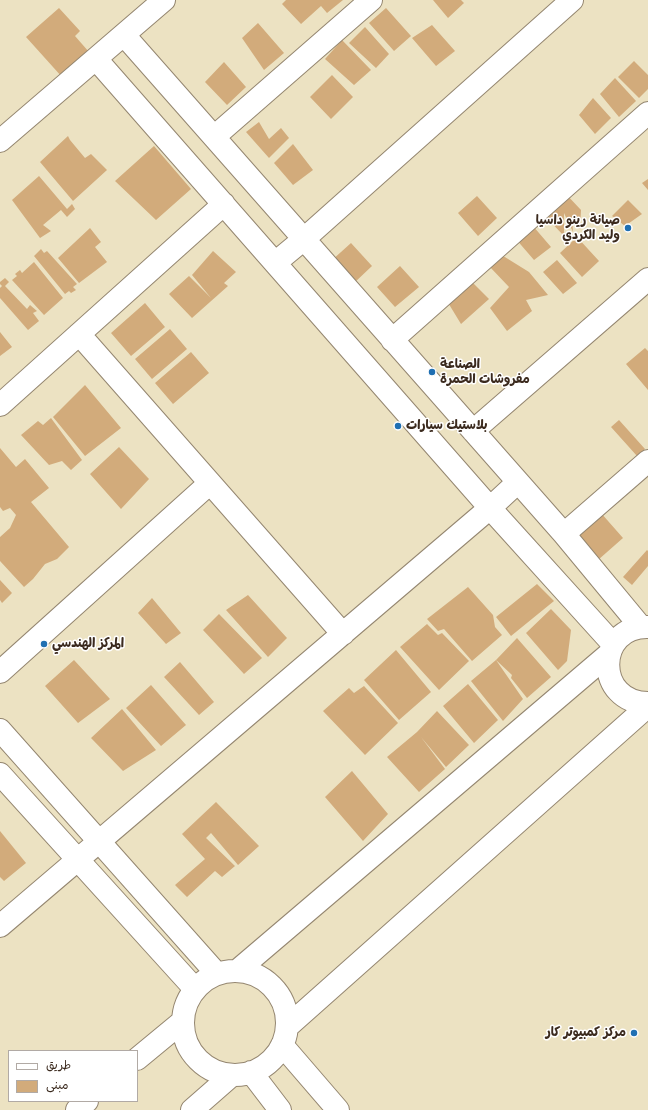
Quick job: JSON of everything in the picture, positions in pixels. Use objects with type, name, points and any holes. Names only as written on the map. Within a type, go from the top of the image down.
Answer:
[{"type":"street","points":[[0,141],[164,0]]},
{"type":"street","points":[[214,137],[371,0]]},
{"type":"street","points":[[275,263],[304,239],[572,0]]},
{"type":"street","points":[[124,35],[564,534],[644,627],[625,633],[611,649],[227,972],[205,980],[195,989],[186,1004],[183,1021],[185,1037],[192,1051],[202,1063],[216,1071],[241,1074],[280,1110]]},
{"type":"street","points":[[96,59],[490,508],[611,649]]},
{"type":"street","points":[[392,340],[648,113]]},
{"type":"street","points":[[0,405],[224,204]]},
{"type":"street","points":[[473,431],[648,279]]},
{"type":"street","points":[[79,334],[343,634]]},
{"type":"street","points":[[564,534],[648,461]]},
{"type":"street","points":[[0,926],[490,508],[518,482]]},
{"type":"street","points":[[0,672],[210,483]]},
{"type":"street","points":[[611,649],[608,667],[610,679],[617,690],[627,698],[639,703],[648,702]]},
{"type":"street","points":[[192,1110],[241,1074],[264,1066],[274,1057],[284,1036],[648,706]]},
{"type":"street","points":[[0,730],[98,842],[227,972],[253,974],[268,983],[278,995],[285,1010],[284,1036],[338,1110]]},
{"type":"street","points":[[0,774],[195,989]]},
{"type":"street","points":[[138,1058],[183,1021]]},
{"type":"street","points":[[76,1110],[86,1102]]},
{"type":"building","points":[[286,0],[343,0],[327,13],[321,6],[301,24],[282,4]]},
{"type":"building","points":[[433,0],[461,0],[464,3],[448,18]]},
{"type":"building","points":[[59,8],[80,31],[75,36],[89,52],[62,77],[26,37]]},
{"type":"building","points":[[386,8],[411,36],[394,51],[369,23]]},
{"type":"building","points":[[258,23],[284,53],[264,70],[242,38]]},
{"type":"building","points":[[432,25],[455,51],[436,66],[412,38]]},
{"type":"building","points":[[365,27],[389,54],[376,68],[349,43]]},
{"type":"building","points":[[342,40],[371,70],[354,85],[325,59]]},
{"type":"building","points":[[634,61],[648,75],[648,89],[639,98],[618,77]]},
{"type":"building","points":[[224,62],[246,87],[227,105],[205,82]]},
{"type":"building","points":[[332,75],[353,97],[331,119],[310,97]]},
{"type":"building","points":[[615,78],[636,101],[619,117],[600,94]]},
{"type":"building","points":[[593,98],[611,118],[595,134],[579,115]]},
{"type":"building","points":[[259,122],[269,139],[281,128],[289,138],[269,158],[246,132]]},
{"type":"building","points":[[68,136],[85,158],[91,154],[107,170],[73,201],[40,162]]},
{"type":"building","points":[[293,144],[313,170],[293,185],[274,163]]},
{"type":"building","points":[[154,146],[191,189],[156,220],[115,181]]},
{"type":"building","points":[[39,176],[67,209],[72,204],[75,209],[67,217],[61,210],[43,225],[51,231],[40,238],[12,200]]},
{"type":"building","points":[[648,179],[648,190],[642,183]]},
{"type":"building","points":[[565,193],[581,210],[580,229],[572,217],[573,232],[564,213],[564,236],[543,214]]},
{"type":"building","points":[[477,196],[497,218],[478,236],[458,213]]},
{"type":"building","points":[[628,200],[642,214],[625,226],[612,216]]},
{"type":"building","points":[[533,226],[551,247],[534,260],[515,238]]},
{"type":"building","points":[[90,228],[101,242],[95,247],[107,262],[79,283],[58,258]]},
{"type":"building","points":[[577,237],[599,261],[582,277],[560,253]]},
{"type":"building","points":[[351,243],[372,266],[353,284],[331,261]]},
{"type":"building","points":[[41,249],[44,253],[47,251],[77,284],[73,287],[76,290],[71,293],[69,291],[65,294],[34,256]]},
{"type":"building","points":[[213,251],[236,272],[224,283],[228,286],[192,318],[169,294],[189,276],[211,298],[192,275]]},
{"type":"building","points":[[500,254],[529,272],[548,295],[526,300],[532,311],[507,331],[490,308],[509,287],[489,266]]},
{"type":"building","points":[[557,260],[577,283],[563,294],[543,272]]},
{"type":"building","points":[[34,262],[63,298],[44,315],[12,280],[17,276],[15,274],[20,270],[22,273]]},
{"type":"building","points":[[400,266],[419,287],[395,307],[377,287]]},
{"type":"building","points":[[5,278],[9,282],[5,286],[27,309],[30,305],[37,311],[33,313],[39,321],[28,330],[0,298],[0,288],[2,286],[0,282]]},
{"type":"building","points":[[470,280],[489,299],[461,324],[447,301]]},
{"type":"building","points":[[145,303],[165,327],[131,356],[111,333]]},
{"type":"building","points":[[170,329],[187,349],[152,379],[135,359]]},
{"type":"building","points":[[0,332],[12,347],[0,356]]},
{"type":"building","points":[[645,348],[648,351],[648,390],[626,364]]},
{"type":"building","points":[[191,352],[209,373],[173,404],[155,383]]},
{"type":"building","points":[[85,385],[121,428],[85,456],[53,417]]},
{"type":"building","points":[[51,418],[82,460],[71,470],[62,461],[49,465],[21,435],[38,421],[43,425]]},
{"type":"building","points":[[619,420],[645,449],[637,456],[611,427]]},
{"type":"building","points":[[119,447],[149,479],[121,509],[90,474]]},
{"type":"building","points":[[0,448],[16,467],[25,459],[49,488],[31,502],[69,547],[57,559],[45,564],[33,579],[24,587],[0,561],[0,537],[10,528],[16,515],[10,508],[3,511],[0,507]]},
{"type":"building","points":[[601,513],[623,538],[598,560],[576,535]]},
{"type":"building","points":[[647,550],[648,566],[632,585],[623,577]]},
{"type":"building","points":[[0,580],[12,593],[2,603],[0,600]]},
{"type":"building","points":[[537,584],[554,601],[511,636],[496,617]]},
{"type":"building","points":[[468,587],[493,615],[495,627],[502,635],[472,661],[444,629],[438,631],[427,619]]},
{"type":"building","points":[[248,595],[287,638],[268,657],[226,610]]},
{"type":"building","points":[[152,598],[181,633],[166,644],[138,613]]},
{"type":"building","points":[[551,609],[571,630],[567,661],[558,670],[526,633]]},
{"type":"building","points":[[219,614],[262,658],[244,674],[203,630]]},
{"type":"building","points":[[427,624],[438,635],[442,633],[469,661],[439,690],[400,647]]},
{"type":"building","points":[[517,638],[551,677],[527,698],[511,678],[512,675],[496,660]]},
{"type":"building","points":[[396,650],[431,692],[399,720],[364,680]]},
{"type":"building","points":[[74,660],[110,699],[78,723],[45,686]]},
{"type":"building","points":[[496,660],[523,699],[503,721],[471,681]]},
{"type":"building","points":[[180,662],[214,702],[199,715],[164,677]]},
{"type":"building","points":[[468,684],[498,720],[474,743],[443,706]]},
{"type":"building","points":[[151,685],[186,725],[161,746],[126,708]]},
{"type":"building","points":[[364,686],[398,723],[365,755],[323,711],[349,688],[354,693]]},
{"type":"building","points":[[122,709],[156,750],[123,771],[91,738]]},
{"type":"building","points":[[437,711],[469,745],[446,767],[421,737],[445,769],[419,792],[387,757],[417,732]]},
{"type":"building","points":[[352,771],[388,814],[363,841],[325,797]]},
{"type":"building","points":[[216,802],[259,846],[238,865],[211,833],[206,838],[235,866],[222,877],[215,871],[187,897],[175,885],[205,859],[182,834]]},
{"type":"building","points":[[0,831],[26,863],[4,881],[0,877]]},
{"type":"place","name":"صيانة رينو داسيا وليد الكردي","points":[[628,228]]},
{"type":"place","name":"الصناعة مفروشات الحمرة","points":[[432,372]]},
{"type":"place","name":"بلاستيك سيارات","points":[[398,426]]},
{"type":"place","name":"المركز الهندسي","points":[[44,644]]},
{"type":"place","name":"مركز كمبيوتر كار","points":[[634,1033]]}]
